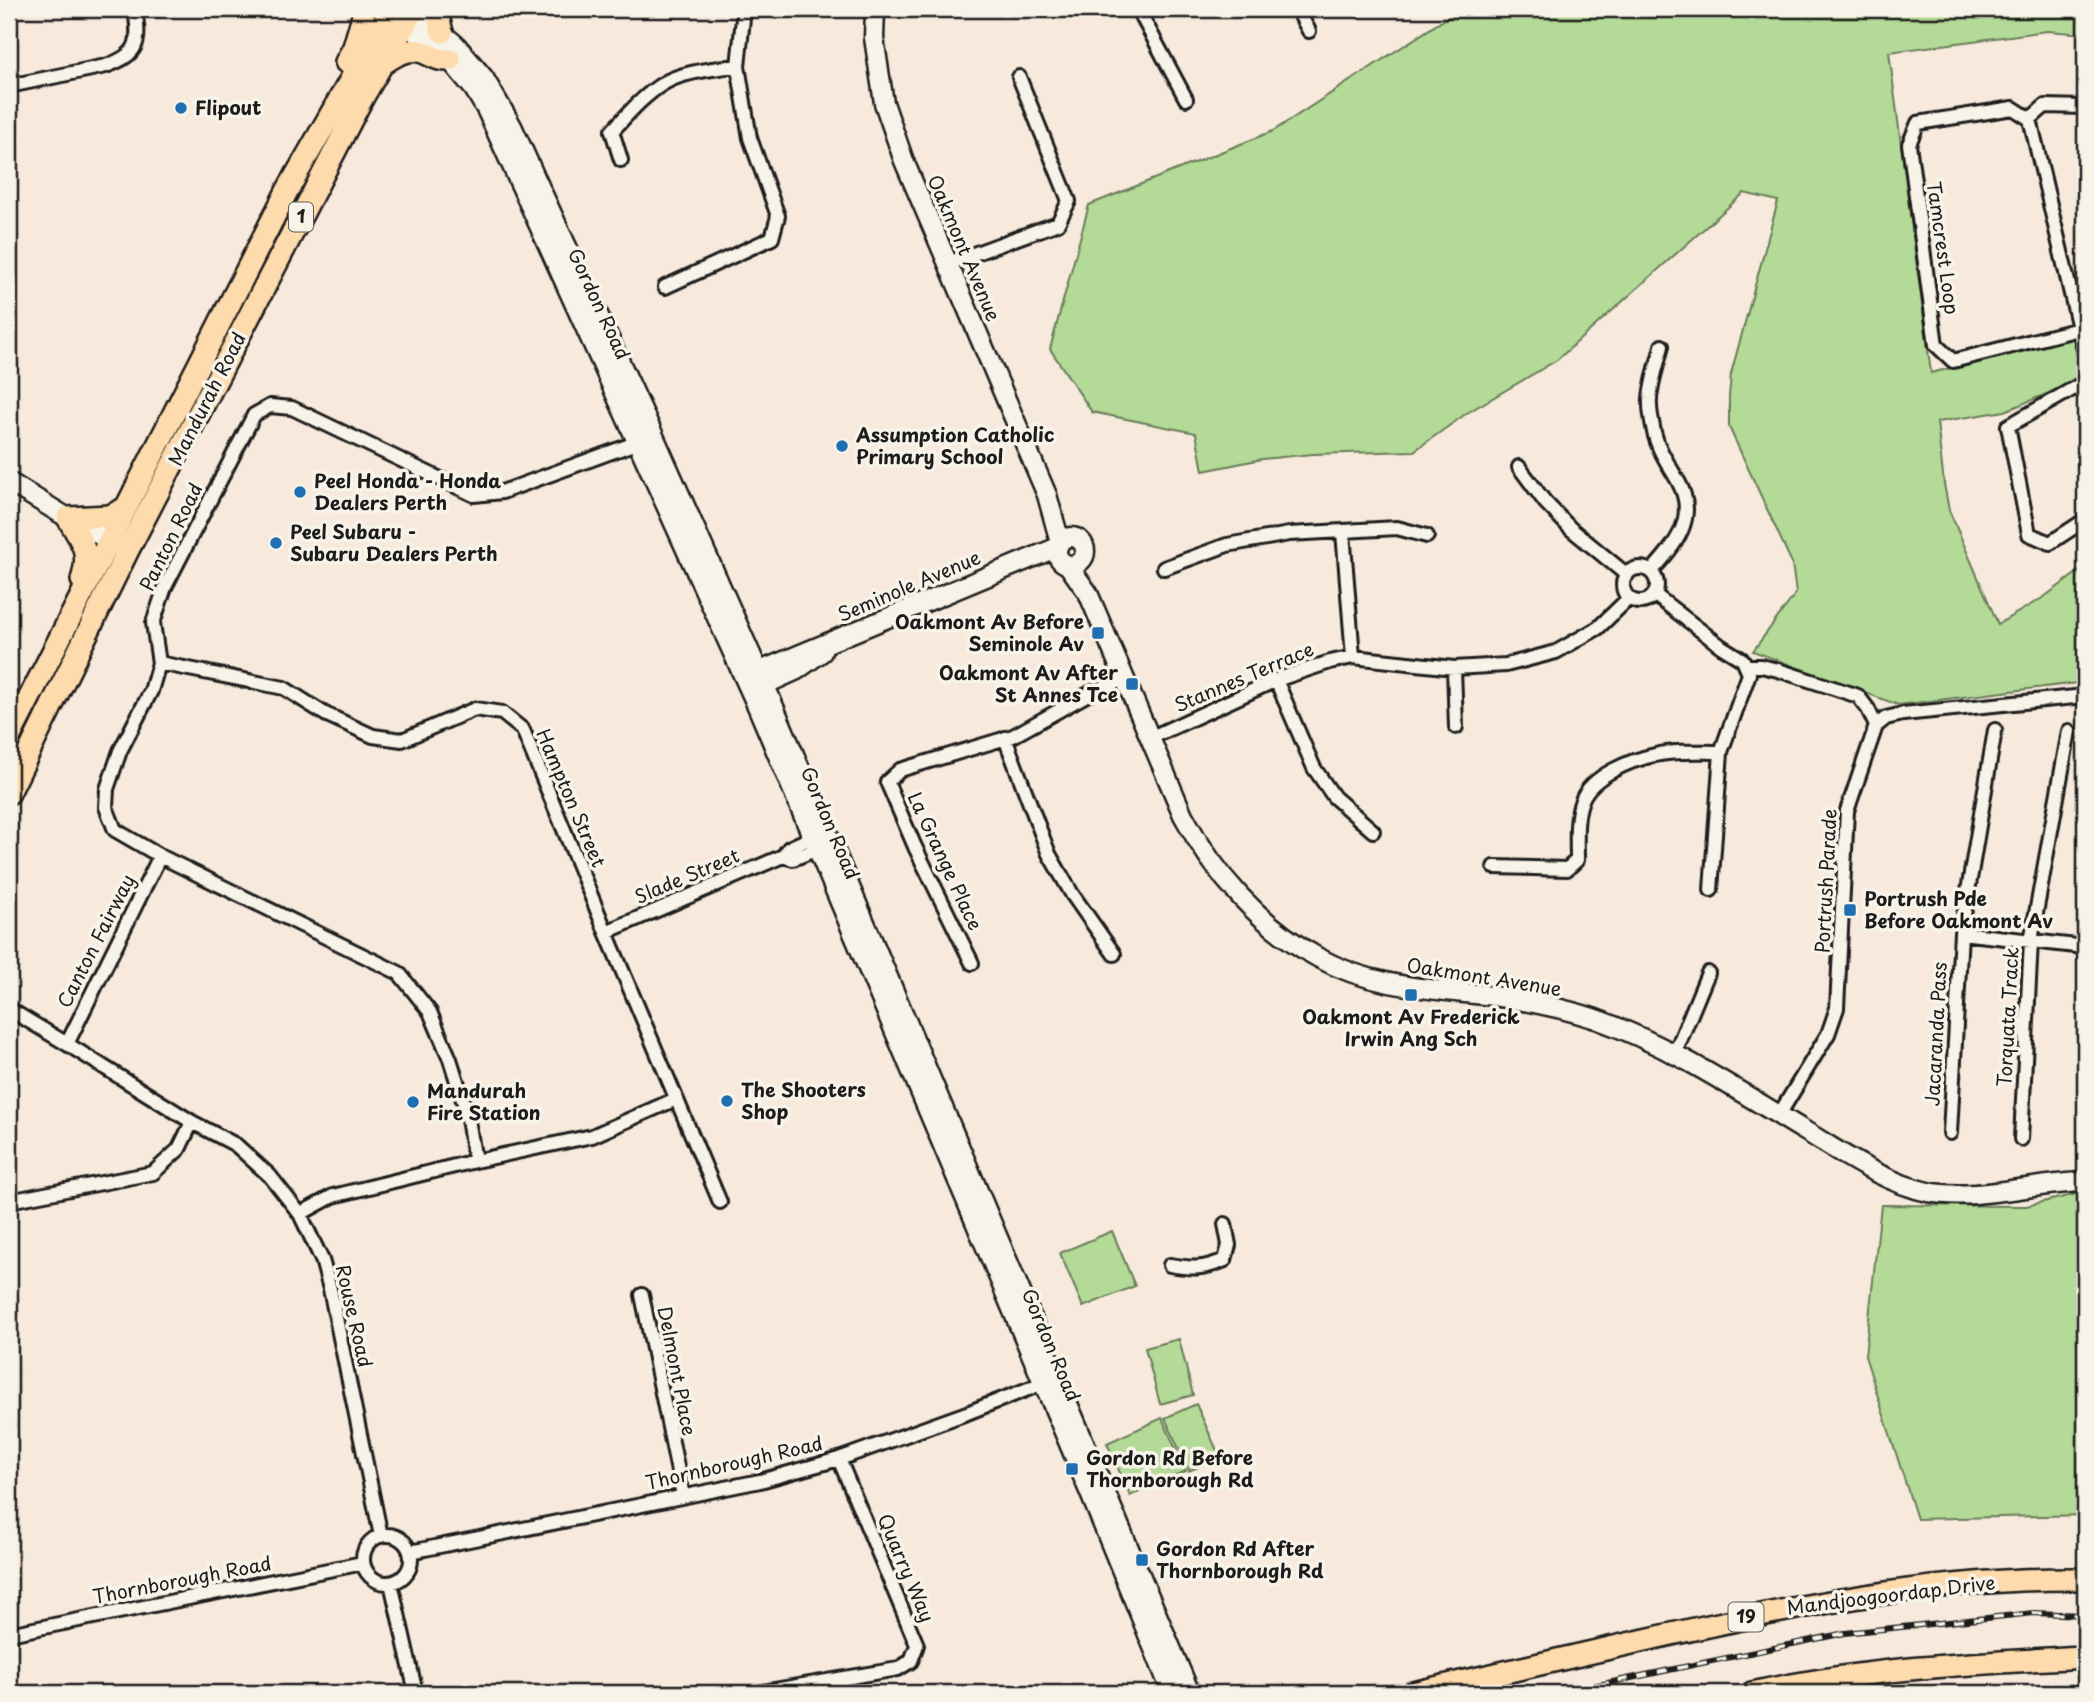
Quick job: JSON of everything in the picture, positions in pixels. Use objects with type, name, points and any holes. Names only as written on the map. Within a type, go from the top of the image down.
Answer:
[{"type":"highway","points":[[306,156],[312,124],[354,47],[365,9]]},
{"type":"highway","points":[[436,9],[442,32]]},
{"type":"highway","name":"Mandurah Road","points":[[9,738],[72,614],[117,550],[126,508],[306,156],[402,11]]},
{"type":"highway","name":"Mandurah Road","points":[[9,793],[117,550],[380,65],[402,11]]},
{"type":"highway","points":[[380,65],[408,50],[423,52],[436,60],[450,60]]},
{"type":"highway","points":[[72,614],[87,566],[86,551],[68,518],[110,516],[126,508]]},
{"type":"highway","name":"Mandjoogoordap Drive","points":[[1413,1693],[1772,1611],[1874,1594],[1977,1582],[2085,1578]]},
{"type":"highway","points":[[1752,1693],[1866,1673],[1973,1663],[2085,1657]]},
{"type":"street","points":[[9,86],[121,61],[131,53],[137,41],[135,9]]},
{"type":"street","points":[[665,287],[772,238],[778,216],[750,138],[738,66],[744,9]]},
{"type":"street","name":"Oakmont Avenue","points":[[875,9],[874,38],[884,103],[905,161],[1068,551],[1183,815],[1206,854],[1242,898],[1278,931],[1304,950],[1331,964],[1380,981],[1547,1005],[1594,1018],[1675,1053],[1880,1174],[1930,1192],[1972,1194],[2050,1183],[2085,1182]]},
{"type":"street","points":[[1138,9],[1186,99]]},
{"type":"street","points":[[1297,9],[1309,31]]},
{"type":"street","name":"Gordon Road","points":[[402,11],[442,32],[484,78],[512,126],[528,180]]},
{"type":"street","name":"Gordon Road","points":[[402,11],[474,89],[528,180],[755,681],[1171,1668],[1190,1693]]},
{"type":"street","points":[[621,160],[612,131],[634,107],[664,82],[706,69],[738,66]]},
{"type":"street","points":[[948,263],[1058,223],[1069,201],[1019,77]]},
{"type":"street","points":[[2085,107],[2045,106],[2030,119],[2085,354]]},
{"type":"street","name":"Tamcrest Loop","points":[[2030,119],[2012,108],[1918,123],[1909,144],[1936,345],[1953,361],[2079,328]]},
{"type":"street","points":[[1651,572],[1676,542],[1685,526],[1686,507],[1680,484],[1665,461],[1654,433],[1650,400],[1662,346]]},
{"type":"street","points":[[2085,382],[2008,426],[2029,534],[2050,543],[2085,520]]},
{"type":"street","name":"Panton Road","points":[[475,1161],[467,1113],[450,1059],[430,1012],[398,973],[160,856],[115,830],[106,807],[107,789],[120,751],[151,691],[159,663],[153,623],[165,587],[254,415],[270,406],[292,408],[474,495],[502,492],[646,439]]},
{"type":"street","points":[[1519,467],[1545,502],[1571,529],[1627,575]]},
{"type":"street","points":[[9,482],[117,550]]},
{"type":"street","points":[[1164,568],[1227,545],[1289,534],[1396,528],[1427,536]]},
{"type":"street","points":[[1343,532],[1353,657]]},
{"type":"street","name":"Seminole Avenue","points":[[755,681],[797,670],[819,656],[832,642],[1003,569],[1068,551]]},
{"type":"street","points":[[1640,568],[1651,572],[1657,583],[1655,595],[1643,603],[1629,598],[1623,585],[1627,575],[1640,568]]},
{"type":"street","points":[[1655,595],[1743,660],[1749,674],[1721,751],[1711,890]]},
{"type":"street","name":"Stannes Terrace","points":[[1150,738],[1276,680],[1353,657],[1454,667],[1506,665],[1556,652],[1598,628],[1629,598]]},
{"type":"street","name":"Hampton Street","points":[[159,663],[284,688],[325,714],[373,736],[402,740],[475,709],[502,713],[523,730],[720,1202]]},
{"type":"street","points":[[1746,666],[1779,670],[1858,696],[1876,726],[1886,718],[1903,714],[2085,696]]},
{"type":"street","points":[[1454,667],[1456,727]]},
{"type":"street","name":"La Grange Place","points":[[972,963],[915,847],[887,782],[900,770],[1013,736],[1090,694],[1124,679]]},
{"type":"street","points":[[1276,680],[1314,768],[1334,797],[1373,831]]},
{"type":"street","name":"Portrush Parade","points":[[1779,1115],[1828,1034],[1837,1008],[1847,811],[1876,726]]},
{"type":"street","name":"Jacaranda Pass","points":[[1950,1133],[1961,933],[1995,730]]},
{"type":"street","name":"Torquata Track","points":[[2021,1139],[2031,942],[2069,731]]},
{"type":"street","points":[[1005,737],[1049,854],[1072,894],[1114,954]]},
{"type":"street","points":[[1494,867],[1567,869],[1577,860],[1577,826],[1582,799],[1596,780],[1654,755],[1685,751],[1721,751]]},
{"type":"street","name":"Slade Street","points":[[606,932],[783,856],[793,859],[822,840]]},
{"type":"street","name":"Canton Fairway","points":[[67,1044],[160,856]]},
{"type":"street","points":[[1961,933],[2085,947]]},
{"type":"street","points":[[1675,1053],[1708,972]]},
{"type":"street","name":"Rouse Road","points":[[9,1009],[192,1122],[236,1145],[270,1176],[300,1214],[322,1260],[330,1289],[381,1536]]},
{"type":"street","points":[[300,1214],[332,1196],[592,1136],[676,1099]]},
{"type":"street","points":[[9,1201],[153,1173],[179,1149],[192,1122]]},
{"type":"street","points":[[1170,1265],[1192,1269],[1225,1260],[1229,1245],[1225,1224]]},
{"type":"street","name":"Delmont Place","points":[[642,1295],[683,1496]]},
{"type":"street","name":"Thornborough Road","points":[[410,1552],[760,1481],[839,1459],[1051,1380]]},
{"type":"street","name":"Quarry Way","points":[[756,1693],[898,1669],[911,1661],[917,1645],[839,1459]]},
{"type":"street","points":[[381,1536],[393,1536],[403,1542],[410,1552],[408,1572],[391,1583],[373,1579],[366,1572],[363,1563],[366,1546],[381,1536]]},
{"type":"street","name":"Thornborough Road","points":[[9,1634],[363,1563]]},
{"type":"street","points":[[391,1583],[416,1693]]},
{"type":"street","name":"Gordon Road","points":[[1171,1668],[1172,1693]]},
{"type":"green space","points":[[1468,9],[2085,9],[2085,34],[2047,31],[1889,52],[1931,373],[2074,337],[2078,357],[2085,370],[2085,378],[2005,411],[1937,422],[1949,510],[1998,624],[2044,597],[2085,567],[2085,682],[1898,705],[1753,651],[1796,593],[1792,563],[1729,427],[1731,374],[1778,201],[1744,193],[1557,360],[1467,413],[1414,451],[1313,454],[1262,459],[1203,471],[1196,433],[1092,412],[1050,349],[1089,205],[1273,131],[1445,19]]},
{"type":"green space","points":[[2085,1193],[2085,1515],[1917,1519],[1865,1356],[1881,1205],[2026,1206]]},
{"type":"green space","points":[[1112,1231],[1135,1286],[1083,1307],[1060,1253]]},
{"type":"green space","points":[[1179,1339],[1193,1395],[1160,1404],[1145,1348]]},
{"type":"green space","points":[[1196,1404],[1220,1457],[1189,1471],[1165,1418]]},
{"type":"green space","points":[[1162,1418],[1186,1471],[1130,1496],[1107,1443]]},
{"type":"railway","points":[[1560,1693],[1845,1633],[2034,1613],[2085,1615]]},
{"type":"place","name":"Flipout","points":[[181,108]]},
{"type":"place","name":"Assumption Catholic Primary School","points":[[842,446]]},
{"type":"place","name":"Peel Honda - Honda Dealers Perth","points":[[300,492]]},
{"type":"place","name":"Peel Subaru - Subaru Dealers Perth","points":[[276,543]]},
{"type":"place","name":"Oakmont Av Before Seminole Av","points":[[1098,633]]},
{"type":"place","name":"Oakmont Av After St Annes Tce","points":[[1132,684]]},
{"type":"place","name":"Portrush Pde Before Oakmont Av","points":[[1850,910]]},
{"type":"place","name":"Oakmont Av Frederick Irwin Ang Sch","points":[[1411,995]]},
{"type":"place","name":"The Shooters Shop","points":[[727,1101]]},
{"type":"place","name":"Mandurah Fire Station","points":[[413,1102]]},
{"type":"place","name":"Gordon Rd Before Thornborough Rd","points":[[1072,1469]]},
{"type":"place","name":"Gordon Rd After Thornborough Rd","points":[[1142,1560]]}]
